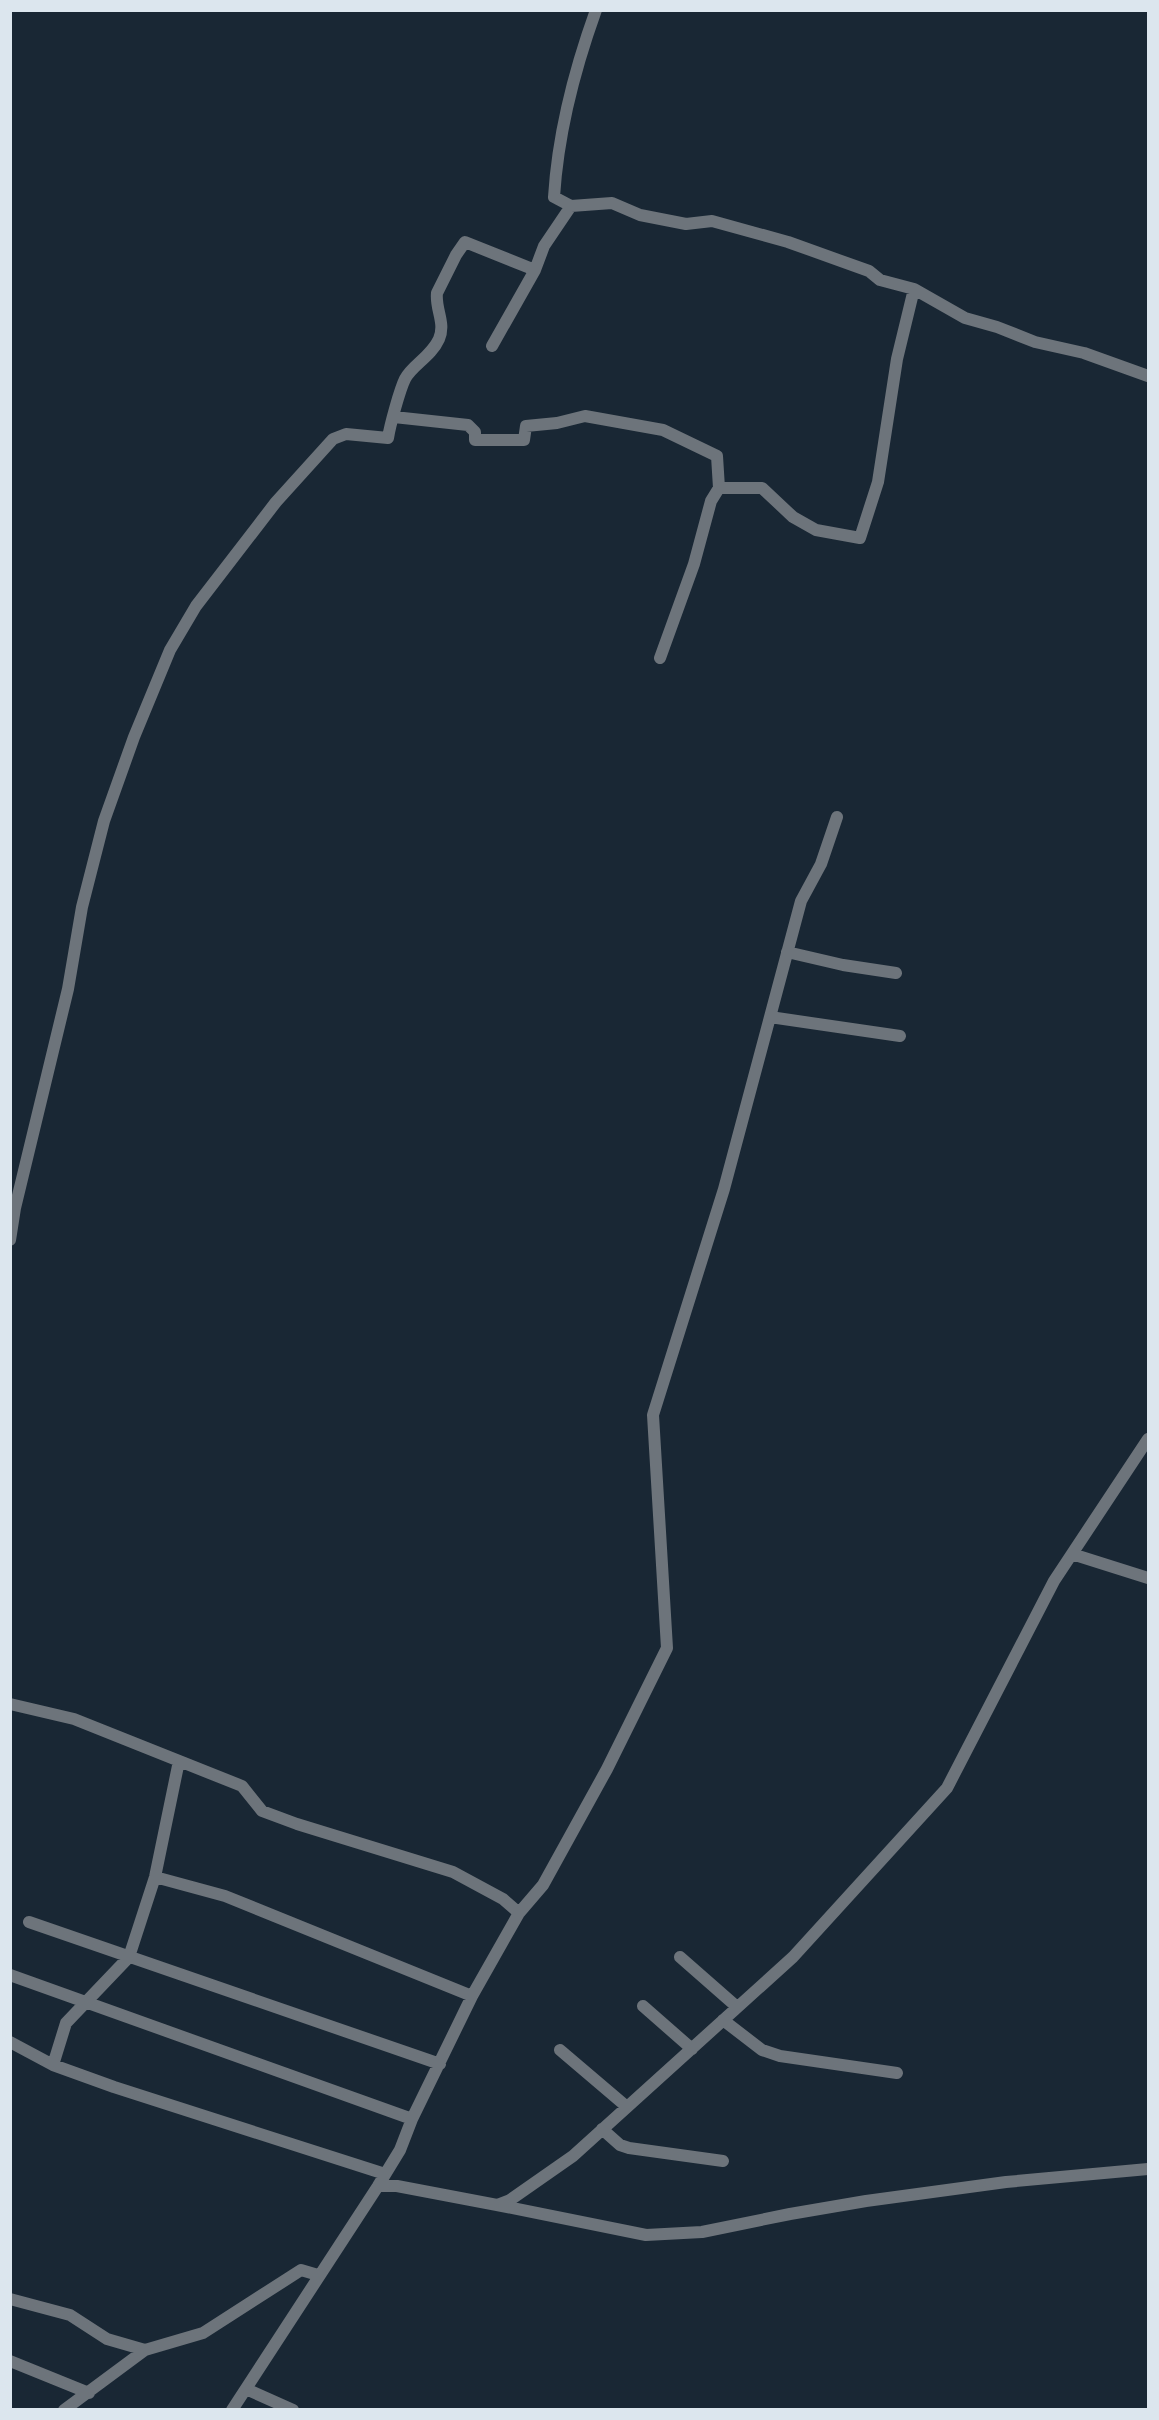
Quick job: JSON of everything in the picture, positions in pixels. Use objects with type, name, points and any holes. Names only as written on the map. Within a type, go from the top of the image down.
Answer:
[{"type":"street","points":[[596,10],[570,88],[556,165],[554,197],[571,206],[612,203],[640,215],[686,224],[712,221],[828,255],[869,271],[880,280],[914,289],[965,318],[997,327],[1035,342],[1084,353],[1149,376]]},
{"type":"street","points":[[492,346],[535,270],[544,246],[571,206]]},
{"type":"street","points":[[10,1240],[15,1208],[68,989],[82,907],[104,821],[134,736],[170,650],[196,606],[253,530],[333,439],[346,434],[388,438],[406,377],[427,357],[438,340],[441,316],[436,300],[437,293],[465,242],[535,270]]},
{"type":"street","points":[[719,488],[762,488],[793,517],[816,530],[860,538],[878,482],[897,359],[914,289]]},
{"type":"street","points":[[394,417],[468,425],[476,432],[475,440],[525,440],[526,426],[557,423],[585,416],[663,430],[717,456],[719,488],[711,501],[694,564],[660,658]]},
{"type":"street","points":[[232,2409],[400,2150],[412,2119],[472,1996],[519,1913],[543,1886],[607,1769],[667,1648],[653,1414],[724,1189],[801,901],[822,864],[837,817]]},
{"type":"street","points":[[787,952],[843,965],[896,973]]},
{"type":"street","points":[[770,1017],[900,1036]]},
{"type":"street","points":[[497,2205],[510,2200],[573,2156],[793,1957],[947,1788],[1054,1581],[1149,1439]]},
{"type":"street","points":[[1072,1554],[1149,1578]]},
{"type":"street","points":[[10,1704],[74,1719],[242,1786],[262,1811],[453,1872],[503,1899],[519,1913]]},
{"type":"street","points":[[53,2065],[66,2023],[129,1957],[155,1877],[179,1761]]},
{"type":"street","points":[[155,1877],[225,1896],[472,1996]]},
{"type":"street","points":[[29,1922],[440,2064]]},
{"type":"street","points":[[680,1957],[737,2007]]},
{"type":"street","points":[[10,1975],[412,2119]]},
{"type":"street","points":[[643,2006],[692,2049]]},
{"type":"street","points":[[723,2020],[762,2050],[780,2056],[897,2073]]},
{"type":"street","points":[[10,2042],[53,2065],[114,2087],[385,2174]]},
{"type":"street","points":[[560,2050],[627,2107]]},
{"type":"street","points":[[602,2129],[620,2145],[629,2148],[723,2161]]},
{"type":"street","points":[[378,2186],[397,2186],[646,2235],[702,2232],[866,2201],[1006,2182],[1149,2169]]},
{"type":"street","points":[[64,2409],[145,2350],[203,2332],[300,2270],[318,2275]]},
{"type":"street","points":[[10,2299],[70,2315],[107,2339],[145,2350]]},
{"type":"street","points":[[10,2361],[89,2392]]},
{"type":"street","points":[[246,2389],[293,2409]]}]
